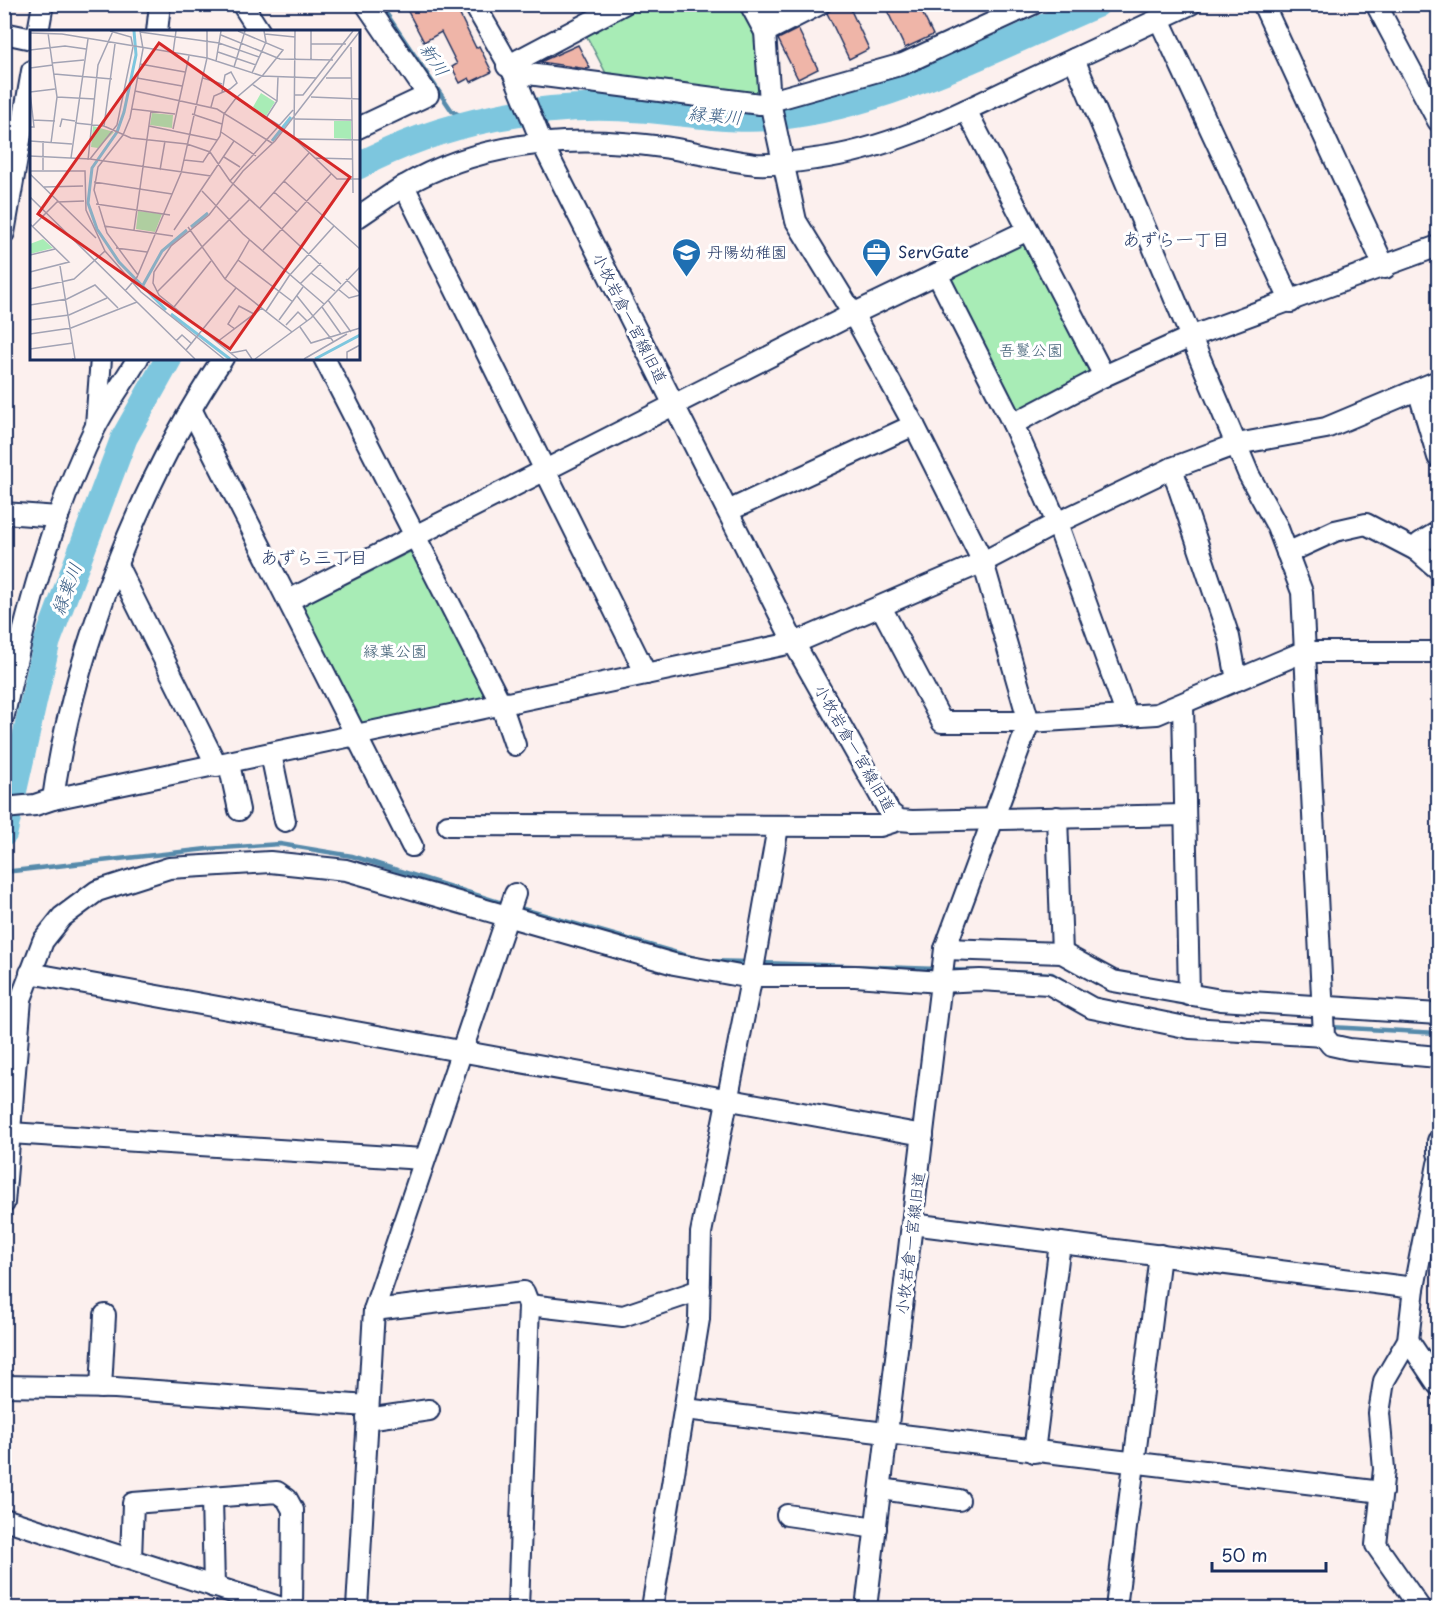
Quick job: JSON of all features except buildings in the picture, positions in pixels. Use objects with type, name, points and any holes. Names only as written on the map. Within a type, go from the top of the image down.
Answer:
[{"type":"street","points":[[38,30],[43,4]]},
{"type":"street","points":[[157,30],[160,4]]},
{"type":"street","points":[[242,4],[259,30]]},
{"type":"street","points":[[360,127],[428,95],[366,4]]},
{"type":"street","name":"小牧岩倉一宮線旧道","points":[[474,4],[512,73],[539,137],[794,643],[890,813],[899,820],[992,819],[943,967],[866,1608]]},
{"type":"street","points":[[512,73],[624,4]]},
{"type":"street","points":[[758,18],[787,4]]},
{"type":"street","points":[[758,18],[820,4]]},
{"type":"street","points":[[512,73],[771,105],[903,64],[1005,10],[1033,4]]},
{"type":"street","points":[[360,216],[404,186],[466,158],[539,137],[635,144],[757,164],[782,154],[817,159],[880,145],[966,110],[1191,4]]},
{"type":"street","points":[[1263,4],[1385,268]]},
{"type":"street","points":[[1376,4],[1438,121]]},
{"type":"street","points":[[758,18],[771,105],[796,221],[853,314],[914,425],[983,562],[1029,722],[992,819],[1185,814]]},
{"type":"street","points":[[1159,19],[1290,302]]},
{"type":"street","points":[[4,33],[30,39]]},
{"type":"street","points":[[1074,59],[1302,592],[1324,1023],[1332,1045],[1349,1049],[1438,1057]]},
{"type":"street","points":[[4,233],[30,83]]},
{"type":"street","points":[[966,110],[1104,376]]},
{"type":"street","points":[[404,186],[546,468],[646,674]]},
{"type":"street","points":[[290,600],[853,314],[1028,230]]},
{"type":"street","points":[[1013,424],[1104,376],[1193,336],[1385,268],[1438,246]]},
{"type":"street","points":[[937,274],[1013,424],[1056,523],[1127,716]]},
{"type":"street","points":[[96,427],[101,360]]},
{"type":"street","points":[[4,715],[30,607],[58,517],[96,427],[137,360]]},
{"type":"street","points":[[44,802],[77,685],[118,567],[163,462],[222,360]]},
{"type":"street","points":[[325,360],[501,704],[515,745]]},
{"type":"street","points":[[4,807],[44,802],[223,765],[794,643],[983,562],[1056,523],[1172,468],[1237,444],[1326,428],[1438,381]]},
{"type":"street","points":[[1418,390],[1438,457]]},
{"type":"street","points":[[192,411],[290,600],[412,846]]},
{"type":"street","points":[[728,512],[914,425]]},
{"type":"street","points":[[1172,468],[1229,637],[1238,680]]},
{"type":"street","points":[[4,513],[58,517]]},
{"type":"street","points":[[1287,553],[1335,531],[1366,524],[1416,550],[1438,569]]},
{"type":"street","points":[[1416,550],[1420,543],[1438,532]]},
{"type":"street","points":[[118,567],[223,765],[239,810]]},
{"type":"street","points":[[881,607],[942,722],[1029,722],[1156,714],[1183,705],[1304,652],[1438,652]]},
{"type":"street","points":[[1183,705],[1189,995]]},
{"type":"street","points":[[271,754],[285,821]]},
{"type":"street","points":[[1057,818],[1062,953]]},
{"type":"street","points":[[448,825],[880,826],[899,820]]},
{"type":"street","points":[[652,1608],[699,1319],[701,1233],[754,966],[778,827]]},
{"type":"street","points":[[4,1203],[21,999],[43,941],[62,916],[97,891],[169,868],[270,862],[346,870],[512,905],[674,964],[740,976],[754,966],[855,976],[1062,953],[1113,981],[1221,1000],[1324,1023]]},
{"type":"street","points":[[357,1608],[374,1310],[460,1050],[512,905]]},
{"type":"street","points":[[943,967],[980,980],[1049,984],[1092,1008],[1195,1029],[1324,1023],[1438,1014]]},
{"type":"street","points":[[30,973],[923,1135]]},
{"type":"street","points":[[10,1133],[423,1159]]},
{"type":"street","points":[[1438,1141],[1438,1153]]},
{"type":"street","points":[[1420,1608],[1376,1545],[1384,1468],[1379,1413],[1384,1381],[1408,1340],[1414,1288],[1438,1164]]},
{"type":"street","points":[[912,1224],[1414,1288]]},
{"type":"street","points":[[1034,1452],[1060,1243]]},
{"type":"street","points":[[1116,1608],[1160,1255]]},
{"type":"street","points":[[529,1305],[623,1316],[700,1290]]},
{"type":"street","points":[[374,1310],[524,1292],[529,1305],[518,1608]]},
{"type":"street","points":[[101,1388],[105,1315]]},
{"type":"street","points":[[1408,1340],[1438,1385]]},
{"type":"street","points":[[4,1386],[101,1388],[367,1412],[429,1410]]},
{"type":"street","points":[[685,1409],[1135,1465],[1382,1492]]},
{"type":"street","points":[[881,1489],[959,1500]]},
{"type":"street","points":[[131,1558],[133,1503],[277,1492],[287,1499],[293,1510],[292,1608]]},
{"type":"street","points":[[212,1498],[214,1587]]},
{"type":"street","points":[[787,1515],[876,1528]]},
{"type":"street","points":[[4,1519],[282,1608]]},
{"type":"green space","points":[[633,5],[743,5],[757,30],[763,98],[609,79],[585,33]]},
{"type":"green space","name":"吾鬘公園","points":[[1021,240],[1091,371],[1015,413],[946,276]]},
{"type":"green space","name":"縁葉公園","points":[[414,550],[488,697],[362,725],[302,606]]},
{"type":"waterway","name":"新川","points":[[380,4],[452,111],[474,123]]},
{"type":"waterway","name":"縁葉川","points":[[360,165],[391,150],[460,126],[532,112],[605,107],[759,118],[818,111],[900,88],[980,56],[1097,4]]},
{"type":"waterway","name":"縁葉川","points":[[4,833],[47,642],[124,438],[168,360]]},
{"type":"waterway","points":[[4,872],[207,849],[280,844],[352,856],[505,904]]},
{"type":"waterway","points":[[516,907],[705,961],[749,962]]},
{"type":"waterway","points":[[761,963],[938,969]]},
{"type":"waterway","points":[[946,970],[980,971]]},
{"type":"waterway","points":[[1012,972],[1052,974],[1065,982]]},
{"type":"waterway","points":[[1330,1027],[1438,1033]]},
{"type":"place","name":"丹陽幼稚園","points":[[686,278]]},
{"type":"place","name":"ServGate","points":[[877,278]]},
{"type":"district","name":"あずら一丁目","points":[[1176,240]]},
{"type":"district","name":"あずら三丁目","points":[[314,558]]}]
